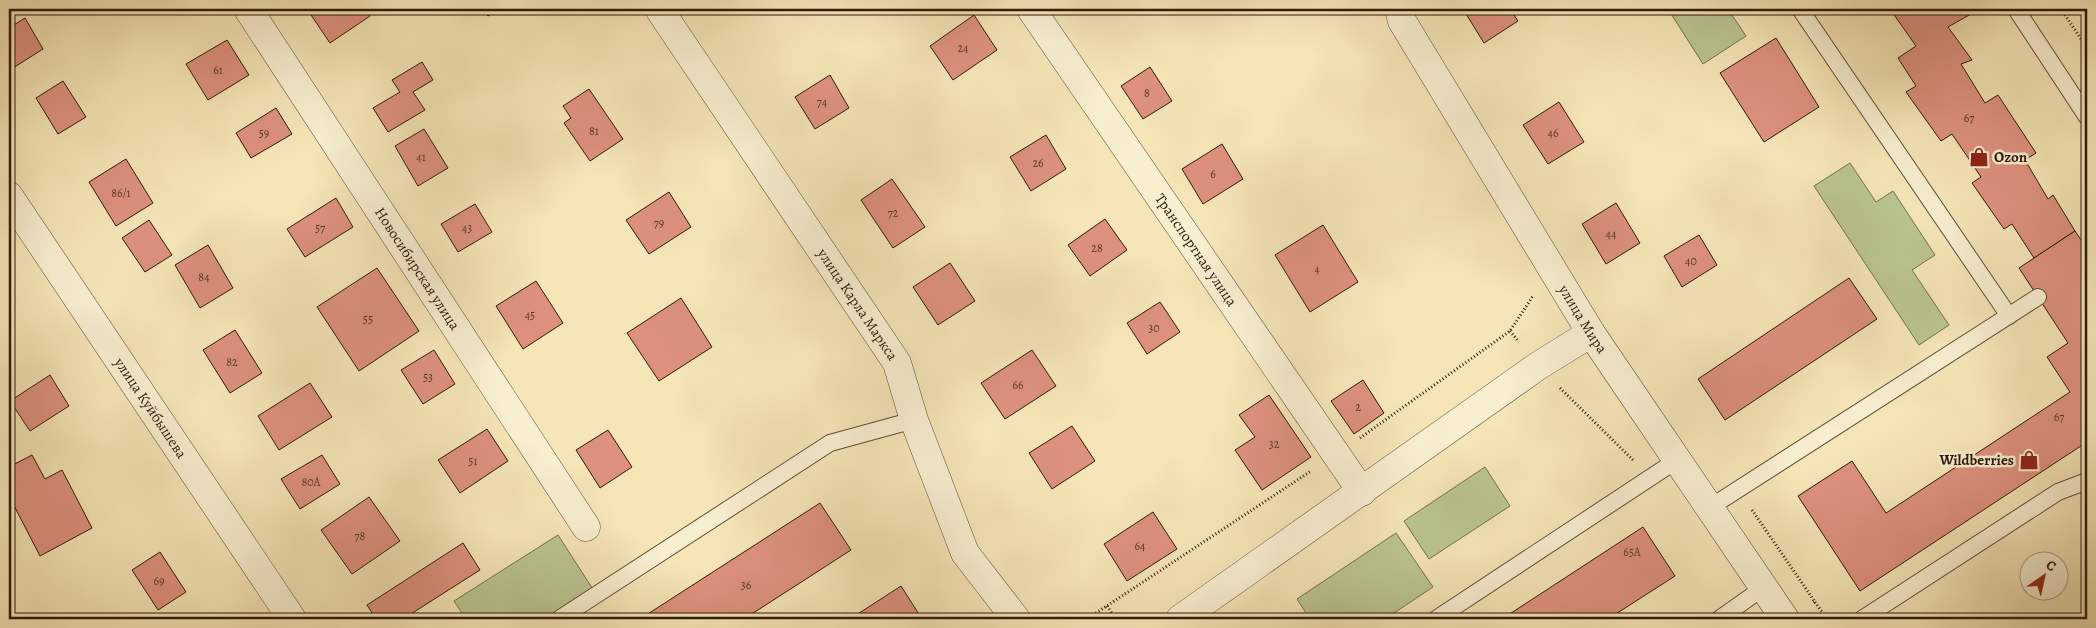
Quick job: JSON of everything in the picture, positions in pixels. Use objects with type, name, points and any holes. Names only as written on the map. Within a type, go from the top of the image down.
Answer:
[{"type":"street","name":"Новосибирская улица","points":[[248,9],[586,527]]},
{"type":"street","name":"улица Карла Маркса","points":[[659,9],[897,363],[914,420],[965,553],[1016,619]]},
{"type":"street","name":"Транспортная улица","points":[[1032,9],[1362,492]]},
{"type":"street","name":"улица Мира","points":[[1399,9],[1402,21],[1591,334],[1785,619]]},
{"type":"street","name":"улица Куйбышева","points":[[9,196],[292,619]]},
{"type":"street","points":[[1180,619],[1538,366],[1591,334]]},
{"type":"lane","points":[[1800,9],[2009,316]]},
{"type":"lane","points":[[2016,9],[2087,117]]},
{"type":"lane","points":[[1709,508],[2038,297]]},
{"type":"lane","points":[[559,619],[830,443],[914,420]]},
{"type":"lane","points":[[1436,619],[1677,460]]},
{"type":"lane","points":[[1862,619],[2058,492],[2087,481]]},
{"type":"lane","points":[[1719,619],[1763,588]]},
{"type":"path","points":[[2061,9],[2087,48]]},
{"type":"path","points":[[1815,602],[1827,619]]},
{"type":"path","points":[[1107,606],[1116,619]]},
{"type":"green space","points":[[1668,9],[1728,9],[1746,36],[1703,64]]},
{"type":"green space","points":[[1850,163],[1876,202],[1893,191],[1935,255],[1912,270],[1949,325],[1919,345],[1814,186]]},
{"type":"green space","points":[[1485,467],[1510,506],[1429,559],[1404,521]]},
{"type":"green space","points":[[1396,533],[1433,587],[1385,619],[1310,619],[1297,599]]},
{"type":"green space","points":[[558,535],[596,594],[556,619],[466,619],[454,601]]},
{"type":"building","points":[[307,9],[365,9],[370,16],[330,43]]},
{"type":"building","points":[[483,9],[499,9],[488,16]]},
{"type":"building","points":[[1463,9],[1510,9],[1518,21],[1484,43]]},
{"type":"building","points":[[1890,9],[1968,9],[1971,14],[1948,27],[1972,60],[1961,64],[1985,103],[1998,95],[2036,153],[2025,160],[2048,199],[2053,195],[2075,231],[2034,258],[2012,224],[2004,229],[1972,183],[1981,177],[1952,134],[1941,141],[1906,92],[1916,86],[1898,58],[1916,46]]},
{"type":"building","points":[[974,15],[997,50],[953,80],[930,46]]},
{"type":"building","points":[[25,18],[43,49],[13,68],[9,61],[9,28]]},
{"type":"building","points":[[1776,38],[1819,107],[1764,142],[1720,73]]},
{"type":"building","points":[[227,40],[249,75],[208,100],[186,64]]},
{"type":"building","points":[[422,62],[433,80],[413,92],[425,110],[388,132],[373,108],[400,92],[392,80]]},
{"type":"building","points":[[1150,67],[1172,101],[1143,119],[1121,86]]},
{"type":"building","points":[[830,75],[849,108],[815,129],[795,97]]},
{"type":"building","points":[[63,81],[86,117],[58,134],[36,98]]},
{"type":"building","points":[[589,89],[623,139],[590,161],[564,123],[571,118],[563,106]]},
{"type":"building","points":[[1559,102],[1584,142],[1548,164],[1523,125]]},
{"type":"building","points":[[276,108],[292,134],[251,158],[236,133]]},
{"type":"building","points":[[424,129],[448,168],[418,186],[395,146]]},
{"type":"building","points":[[1046,135],[1066,169],[1031,191],[1010,157]]},
{"type":"building","points":[[1222,144],[1243,179],[1203,204],[1182,169]]},
{"type":"building","points":[[126,159],[153,203],[116,226],[89,182]]},
{"type":"building","points":[[892,179],[925,227],[893,248],[861,200]]},
{"type":"building","points":[[669,192],[691,227],[649,254],[626,220]]},
{"type":"building","points":[[336,198],[353,227],[305,257],[287,229]]},
{"type":"building","points":[[1616,203],[1640,243],[1606,264],[1582,224]]},
{"type":"building","points":[[475,204],[492,232],[458,252],[441,224]]},
{"type":"building","points":[[1105,219],[1127,250],[1090,276],[1068,245]]},
{"type":"building","points":[[149,220],[172,255],[145,272],[122,238]]},
{"type":"building","points":[[1323,225],[1358,282],[1310,312],[1275,255]]},
{"type":"building","points":[[2075,231],[2087,249],[2087,442],[1860,591],[1798,496],[1852,461],[1886,513],[2070,392],[2047,357],[2068,343],[2019,268]]},
{"type":"building","points":[[1699,235],[1717,265],[1682,287],[1664,256]]},
{"type":"building","points":[[208,245],[233,288],[200,308],[175,265]]},
{"type":"building","points":[[950,263],[975,301],[938,325],[913,287]]},
{"type":"building","points":[[377,268],[419,331],[359,371],[317,307]]},
{"type":"building","points":[[1849,278],[1877,319],[1725,420],[1698,379]]},
{"type":"building","points":[[536,281],[563,323],[523,349],[496,306]]},
{"type":"building","points":[[681,298],[712,347],[659,381],[627,333]]},
{"type":"building","points":[[1160,302],[1180,332],[1147,354],[1127,323]]},
{"type":"building","points":[[235,330],[262,373],[230,393],[203,350]]},
{"type":"building","points":[[434,350],[455,384],[423,404],[401,370]]},
{"type":"building","points":[[1032,350],[1056,386],[1005,419],[981,383]]},
{"type":"building","points":[[50,375],[69,406],[30,431],[10,401]]},
{"type":"building","points":[[1363,380],[1384,413],[1354,434],[1331,401]]},
{"type":"building","points":[[310,383],[332,417],[279,450],[258,416]]},
{"type":"building","points":[[1269,395],[1311,457],[1262,490],[1235,450],[1255,437],[1239,415]]},
{"type":"building","points":[[1072,426],[1095,461],[1052,489],[1029,453]]},
{"type":"building","points":[[487,429],[508,461],[460,493],[438,460]]},
{"type":"building","points":[[608,430],[632,467],[600,488],[576,450]]},
{"type":"building","points":[[32,455],[45,479],[62,470],[92,528],[40,556],[9,496],[9,467]]},
{"type":"building","points":[[322,455],[340,484],[300,509],[281,479]]},
{"type":"building","points":[[369,497],[400,541],[352,574],[321,530]]},
{"type":"building","points":[[820,503],[851,550],[744,619],[640,619]]},
{"type":"building","points":[[1153,512],[1177,549],[1127,581],[1104,544]]},
{"type":"building","points":[[1643,527],[1675,576],[1608,619],[1502,619]]},
{"type":"building","points":[[463,543],[480,570],[403,619],[376,619],[367,605]]},
{"type":"building","points":[[160,552],[186,592],[158,610],[132,570]]},
{"type":"building","points":[[901,586],[922,619],[850,619]]},
{"type":"place","name":"Ozon","points":[[1979,157]]},
{"type":"place","name":"Wildberries","points":[[2029,460]]}]
